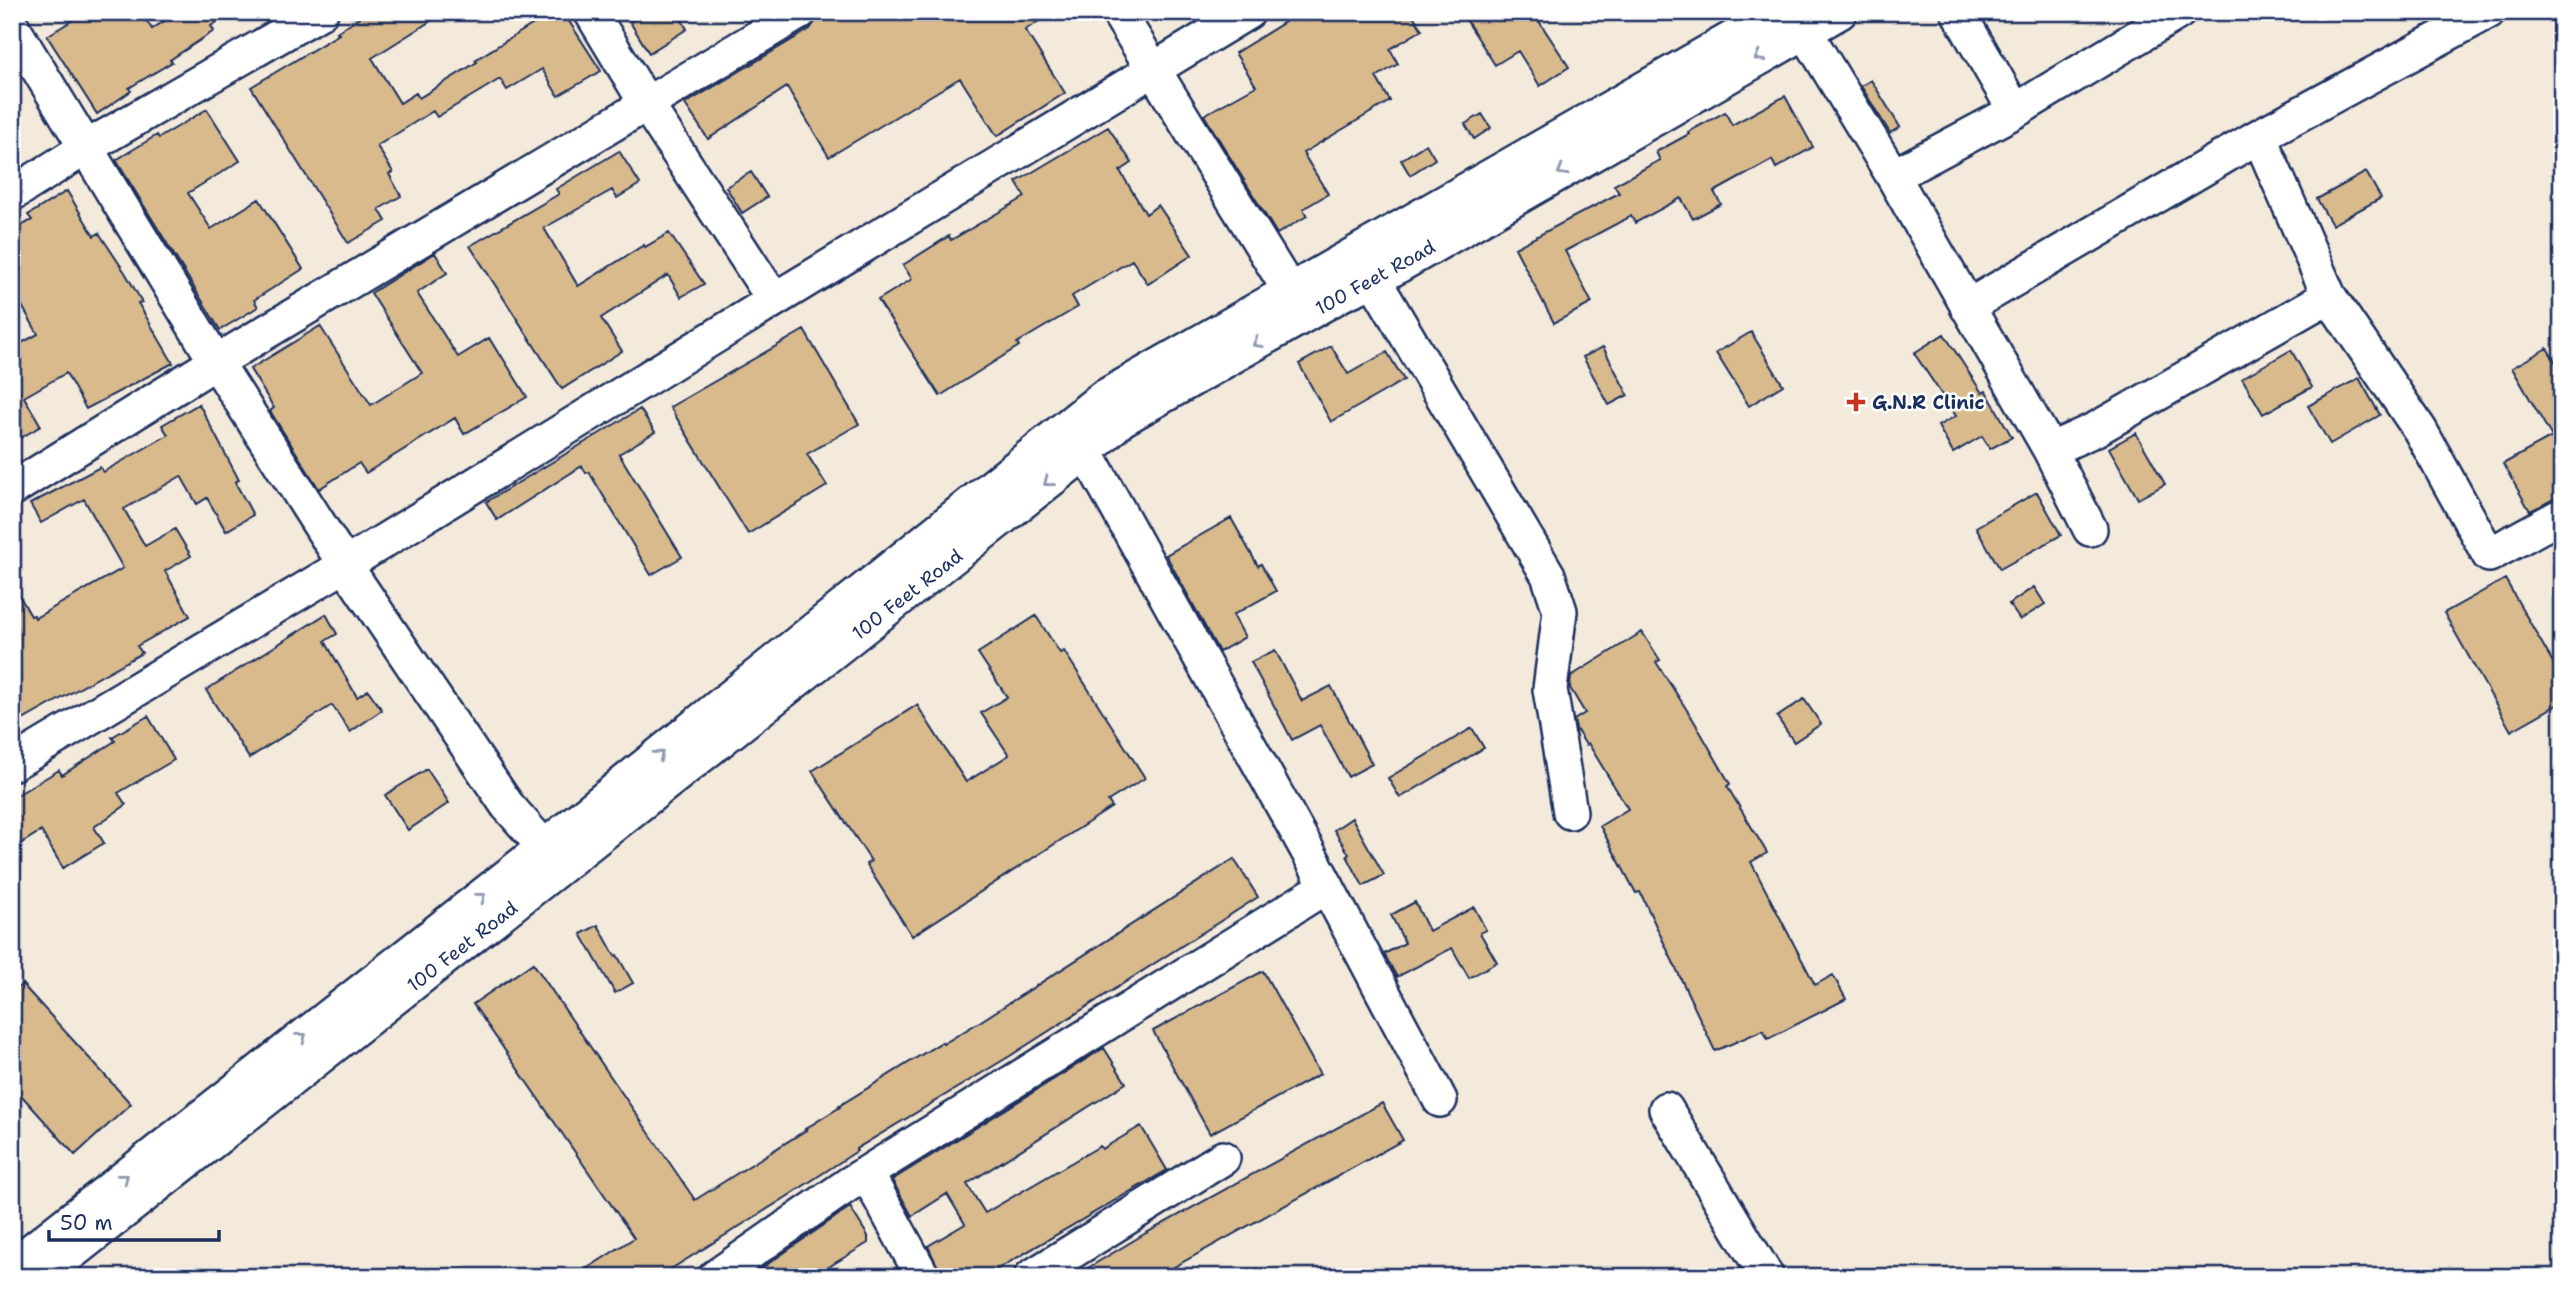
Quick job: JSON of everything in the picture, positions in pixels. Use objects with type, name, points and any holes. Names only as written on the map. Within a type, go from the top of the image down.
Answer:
[{"type":"street","points":[[34,12],[12,25],[216,362],[345,565],[507,805],[544,847]]},
{"type":"street","points":[[12,194],[87,147],[321,12]]},
{"type":"street","points":[[591,12],[647,105],[774,300]]},
{"type":"street","points":[[12,489],[216,362],[800,12]]},
{"type":"street","points":[[1118,12],[1298,303]]},
{"type":"street","points":[[12,764],[345,565],[1248,12]]},
{"type":"street","name":"100 Feet Road","points":[[12,1266],[544,847],[1102,398],[1298,303],[1791,21],[1840,12]]},
{"type":"street","points":[[1958,12],[2015,111]]},
{"type":"street","points":[[1893,176],[2015,111],[2179,12]]},
{"type":"street","points":[[1967,307],[2259,136],[2488,12]]},
{"type":"street","points":[[1791,21],[1893,176],[2050,450],[2090,529]]},
{"type":"street","name":"100 Feet Road","points":[[41,1277],[1086,452],[1121,421],[1298,303],[1342,294],[1374,280],[1791,21]]},
{"type":"street","points":[[2259,136],[2329,296],[2420,430],[2488,555],[2562,515]]},
{"type":"street","points":[[1374,280],[1548,575],[1560,611],[1550,689],[1570,812]]},
{"type":"street","points":[[2050,450],[2095,429],[2329,296]]},
{"type":"street","points":[[1086,452],[1327,886],[1440,1100]]},
{"type":"street","points":[[715,1277],[867,1174],[1327,886]]},
{"type":"street","points":[[1666,1109],[1767,1277]]},
{"type":"street","points":[[1031,1277],[1223,1158]]},
{"type":"street","points":[[867,1174],[923,1277]]},
{"type":"building","points":[[86,12],[141,12],[152,29],[178,12],[233,12],[211,26],[214,31],[170,60],[172,62],[129,88],[131,91],[97,114],[47,36]]},
{"type":"building","points":[[368,12],[445,12],[372,58],[400,103],[416,93],[419,98],[553,12],[563,12],[601,71],[558,96],[542,69],[507,90],[500,79],[437,117],[433,111],[377,146],[393,172],[389,174],[401,196],[379,209],[386,221],[348,243],[251,87],[339,34],[337,32]]},
{"type":"building","points":[[646,12],[677,12],[687,29],[649,53],[630,22]]},
{"type":"building","points":[[826,12],[1053,12],[1025,30],[1065,93],[997,136],[960,78],[829,157],[787,87],[708,139],[685,104],[810,29],[818,17]]},
{"type":"building","points":[[1301,12],[1411,12],[1422,30],[1390,49],[1398,64],[1376,77],[1390,101],[1303,153],[1328,194],[1303,209],[1307,216],[1277,234],[1204,115],[1256,86],[1235,53]]},
{"type":"building","points":[[1475,12],[1533,12],[1569,67],[1540,86],[1518,51],[1495,65],[1465,18]]},
{"type":"building","points":[[1871,80],[1900,127],[1890,133],[1861,86]]},
{"type":"building","points":[[1785,96],[1813,147],[1776,168],[1772,160],[1714,192],[1721,204],[1693,219],[1681,198],[1635,223],[1631,216],[1565,251],[1592,303],[1554,323],[1515,248],[1619,193],[1614,185],[1660,160],[1656,152],[1689,134],[1688,132],[1725,112],[1732,125]]},
{"type":"building","points":[[207,109],[240,161],[188,193],[211,229],[259,199],[303,269],[254,300],[258,307],[220,330],[116,160]]},
{"type":"building","points":[[1482,114],[1491,128],[1474,139],[1465,124]]},
{"type":"building","points":[[1108,127],[1132,163],[1120,171],[1146,214],[1158,205],[1192,255],[1148,284],[1132,260],[1072,296],[1078,307],[1017,343],[1019,346],[940,396],[878,300],[912,279],[903,265],[949,236],[951,240],[1025,197],[1016,182]]},
{"type":"building","points":[[1426,144],[1435,159],[1410,175],[1401,160]]},
{"type":"building","points":[[619,151],[640,184],[617,198],[612,190],[544,228],[578,286],[644,245],[645,247],[669,233],[704,284],[681,297],[668,275],[601,318],[622,351],[562,389],[470,246],[559,194],[556,189]]},
{"type":"building","points":[[751,172],[767,197],[742,213],[726,187]]},
{"type":"building","points":[[2366,172],[2381,198],[2332,225],[2317,199]]},
{"type":"building","points":[[67,191],[94,236],[99,233],[126,274],[142,302],[138,303],[173,363],[86,409],[66,373],[24,397],[41,426],[12,443],[12,348],[38,334],[12,288],[12,231],[32,220],[28,215]]},
{"type":"building","points":[[435,253],[447,273],[417,293],[458,357],[489,338],[527,397],[464,434],[455,418],[366,473],[359,463],[319,489],[270,411],[274,408],[250,369],[320,326],[371,405],[422,373],[371,293]]},
{"type":"building","points":[[804,330],[859,424],[807,454],[827,486],[748,534],[670,407]]},
{"type":"building","points":[[1751,332],[1783,385],[1749,406],[1716,353]]},
{"type":"building","points":[[1944,334],[1982,393],[1986,391],[2012,437],[1990,449],[1982,436],[1953,453],[1938,426],[1956,416],[1914,353]]},
{"type":"building","points":[[1331,346],[1348,374],[1387,352],[1404,380],[1331,422],[1299,364]]},
{"type":"building","points":[[1603,347],[1628,395],[1609,405],[1583,357]]},
{"type":"building","points":[[2547,348],[2562,373],[2562,496],[2530,511],[2503,464],[2552,437],[2512,368]]},
{"type":"building","points":[[2291,350],[2312,387],[2263,414],[2242,378]]},
{"type":"building","points":[[2359,378],[2380,415],[2330,444],[2308,406]]},
{"type":"building","points":[[199,404],[239,480],[235,482],[253,515],[226,531],[207,498],[197,504],[181,476],[124,509],[145,546],[175,529],[191,556],[165,571],[190,616],[137,646],[142,653],[12,726],[12,583],[31,616],[34,615],[35,618],[123,568],[84,499],[41,523],[30,504],[100,467],[103,472],[168,435],[162,425]]},
{"type":"building","points":[[640,409],[655,432],[619,454],[682,557],[651,575],[589,472],[586,473],[582,466],[497,520],[486,502]]},
{"type":"building","points":[[2136,433],[2165,484],[2138,499],[2109,448]]},
{"type":"building","points":[[2037,492],[2061,535],[2000,569],[1976,527]]},
{"type":"building","points":[[1231,518],[1258,566],[1261,564],[1276,591],[1233,615],[1245,637],[1219,652],[1166,555]]},
{"type":"building","points":[[2505,579],[2562,678],[2562,702],[2511,731],[2444,613]]},
{"type":"building","points":[[2034,587],[2045,604],[2020,620],[2009,604]]},
{"type":"building","points":[[326,614],[337,634],[325,641],[357,697],[368,690],[382,710],[350,732],[332,705],[249,758],[206,690]]},
{"type":"building","points":[[1036,616],[1060,653],[1064,651],[1145,778],[1108,801],[1112,807],[912,936],[866,864],[871,861],[812,771],[917,705],[966,782],[1009,755],[981,713],[1007,697],[978,653]]},
{"type":"building","points":[[1642,632],[1660,660],[1656,662],[1694,721],[1730,784],[1727,786],[1767,853],[1751,862],[1815,985],[1833,975],[1846,999],[1768,1039],[1763,1030],[1715,1051],[1640,892],[1636,893],[1600,826],[1628,809],[1588,743],[1586,745],[1576,729],[1574,720],[1585,713],[1570,688],[1571,676]]},
{"type":"building","points":[[1275,650],[1302,701],[1331,686],[1372,764],[1348,777],[1320,725],[1292,740],[1251,662]]},
{"type":"building","points":[[1804,699],[1821,724],[1794,742],[1777,717]]},
{"type":"building","points":[[148,716],[174,760],[118,793],[126,805],[94,827],[104,843],[63,868],[41,831],[12,849],[12,798],[59,770],[62,775],[115,741],[112,737]]},
{"type":"building","points":[[1472,728],[1484,748],[1400,798],[1388,778]]},
{"type":"building","points":[[427,769],[449,803],[408,830],[385,795]]},
{"type":"building","points":[[1352,818],[1384,875],[1363,886],[1347,856],[1349,854],[1334,830]]},
{"type":"building","points":[[1234,859],[1258,897],[1010,1056],[856,1149],[857,1151],[785,1198],[658,1277],[574,1277],[634,1238],[473,1004],[533,963],[695,1200],[839,1106],[981,1021]]},
{"type":"building","points":[[1415,902],[1429,931],[1474,907],[1486,930],[1480,933],[1497,962],[1469,978],[1452,948],[1397,977],[1384,954],[1405,943],[1391,915]]},
{"type":"building","points":[[598,925],[633,983],[615,993],[581,934]]},
{"type":"building","points":[[1263,971],[1320,1074],[1210,1134],[1153,1031]]},
{"type":"building","points":[[22,984],[131,1104],[75,1155],[12,1085],[12,993]]},
{"type":"building","points":[[1104,1048],[1126,1083],[967,1184],[985,1213],[1100,1146],[1102,1149],[1141,1126],[1167,1170],[984,1277],[942,1277],[928,1246],[965,1224],[947,1194],[912,1216],[892,1180]]},
{"type":"building","points":[[1382,1103],[1403,1140],[1156,1277],[1073,1277],[1146,1233]]},
{"type":"building","points":[[850,1207],[868,1236],[868,1243],[812,1277],[749,1277]]},
{"type":"place","name":"G.N.R Clinic","points":[[1856,402]]}]
